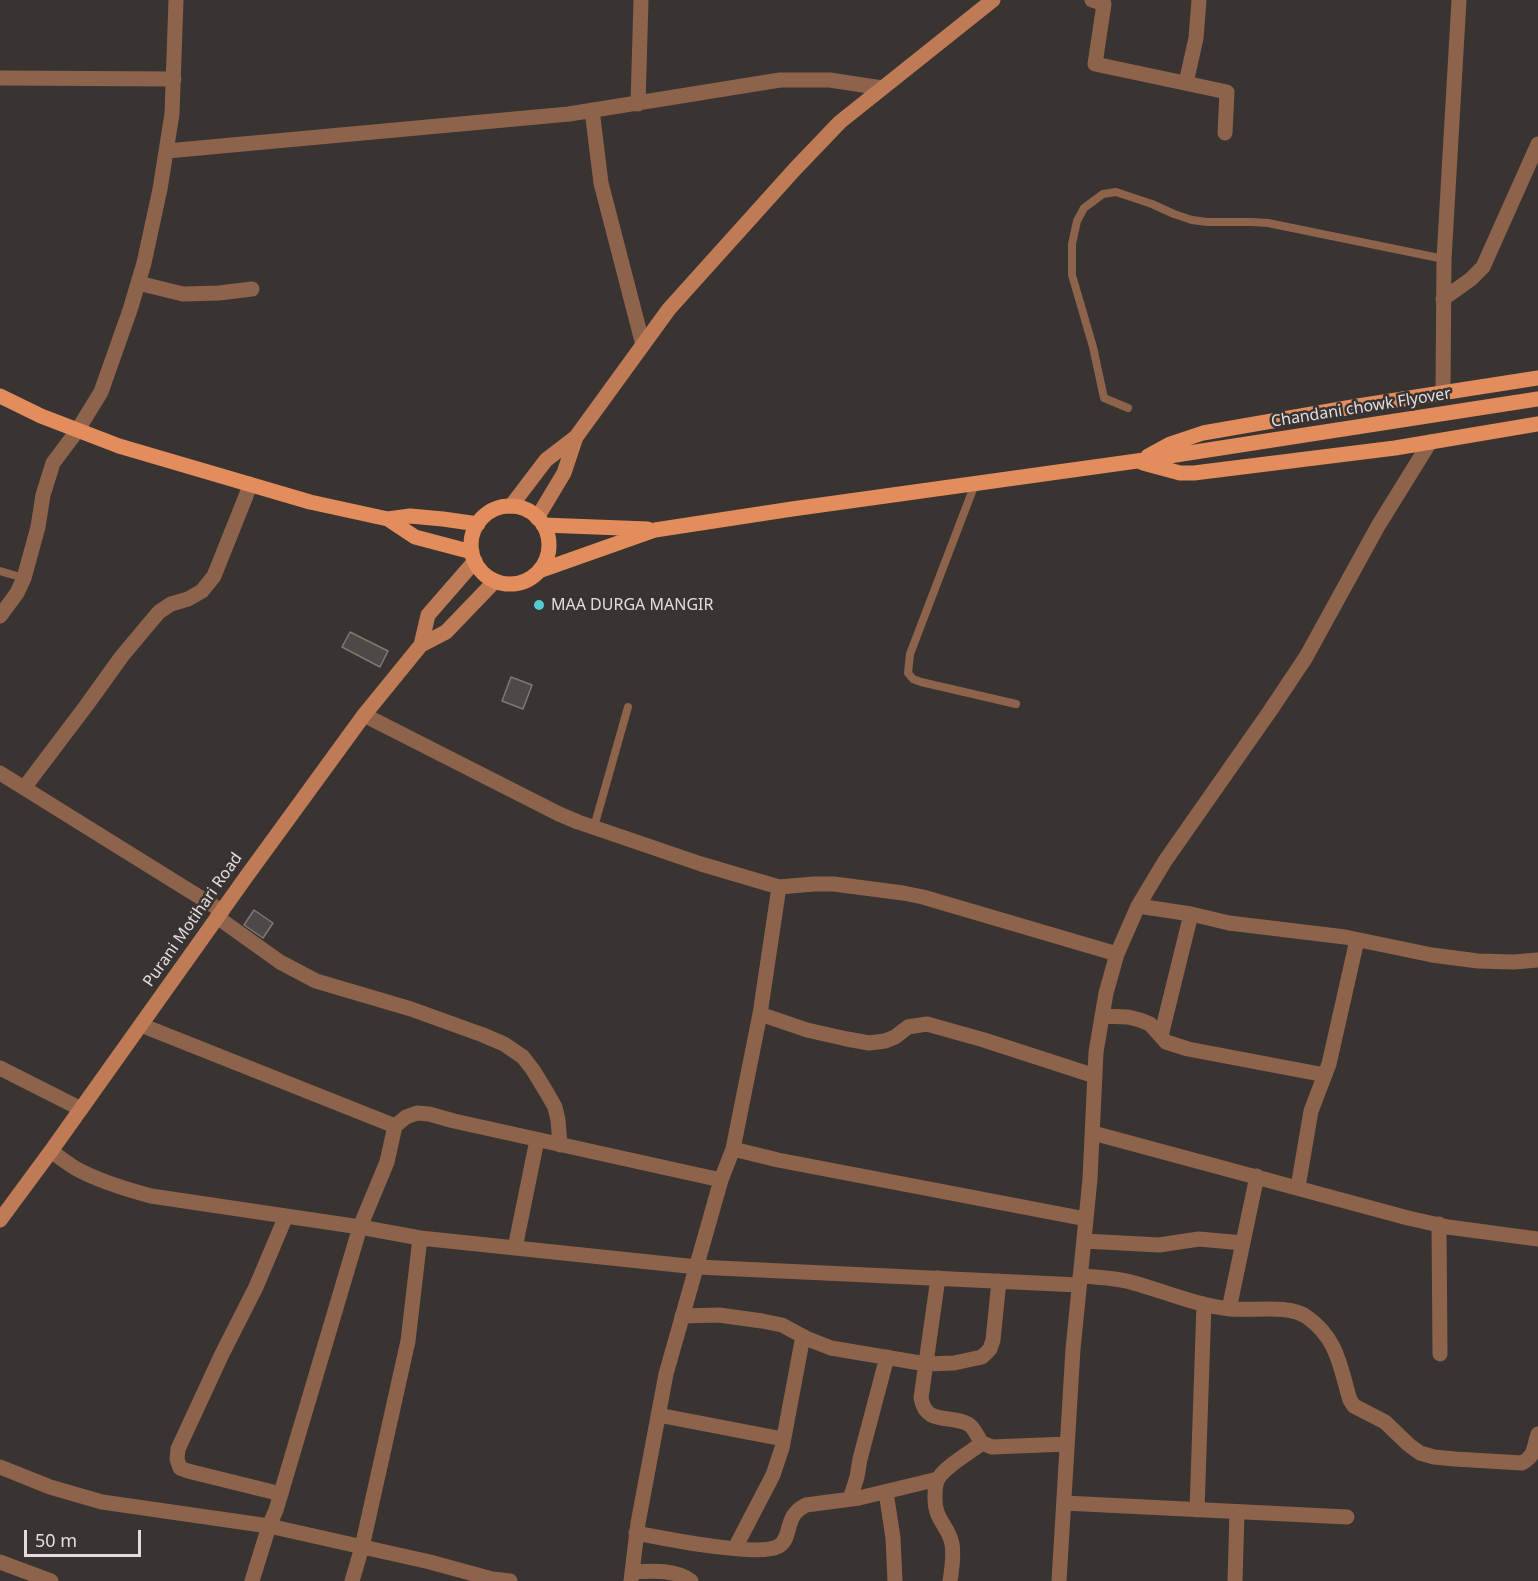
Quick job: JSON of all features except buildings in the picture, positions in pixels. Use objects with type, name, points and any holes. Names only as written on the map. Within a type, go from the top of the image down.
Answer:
[{"type":"main road","points":[[511,506],[546,460],[576,437],[669,309],[795,169],[840,122],[993,0]]},
{"type":"main road","points":[[1137,461],[1170,444],[1203,433],[1538,378]]},
{"type":"main road","points":[[0,396],[76,431],[130,450],[310,502],[388,519],[410,516],[478,524]]},
{"type":"main road","name":"Chandani chowk Flyover","points":[[655,530],[1137,461],[1538,399]]},
{"type":"main road","points":[[1137,461],[1180,473],[1194,473],[1395,448],[1538,424]]},
{"type":"main road","points":[[540,522],[564,473],[576,437]]},
{"type":"main road","points":[[511,506],[529,512],[540,522],[547,534],[548,544],[544,563],[539,571],[523,582],[504,584],[486,576],[479,569],[473,556],[471,542],[473,532],[484,516],[501,507],[511,506]]},
{"type":"main road","points":[[388,519],[416,537],[473,556]]},
{"type":"main road","points":[[540,522],[655,530]]},
{"type":"main road","points":[[539,571],[655,530]]},
{"type":"main road","name":"Purani Motihari Road","points":[[421,645],[428,615],[473,556]]},
{"type":"main road","name":"Purani Motihari Road","points":[[1,1218],[51,1152],[219,914],[364,715],[421,645],[446,632],[495,581]]},
{"type":"street","points":[[0,616],[17,593],[24,578],[38,527],[43,495],[53,463],[100,392],[138,283],[159,197],[172,114],[176,0]]},
{"type":"street","points":[[638,104],[641,0]]},
{"type":"street","points":[[1092,0],[1104,4],[1095,64],[1227,92],[1225,133]]},
{"type":"street","points":[[1186,83],[1196,38],[1199,0]]},
{"type":"street","points":[[1443,392],[1444,258],[1460,0]]},
{"type":"street","points":[[0,78],[174,79]]},
{"type":"street","points":[[167,151],[569,114],[780,80],[830,80],[882,88]]},
{"type":"street","points":[[592,110],[601,183],[643,345]]},
{"type":"street","points":[[1443,299],[1471,279],[1483,267],[1538,144]]},
{"type":"street","points":[[138,283],[183,294],[252,289]]},
{"type":"street","points":[[1059,1581],[1067,1444],[1093,1133],[1096,1052],[1106,993],[1117,954],[1138,906],[1165,861],[1306,657],[1377,526],[1430,442]]},
{"type":"street","points":[[24,788],[122,656],[159,612],[171,604],[188,599],[202,591],[214,576],[250,484]]},
{"type":"street","points":[[364,715],[578,822],[701,864],[779,887],[834,884],[913,895],[1117,954]]},
{"type":"street","points":[[0,773],[219,914],[280,962],[316,981],[422,1013],[504,1044],[523,1057],[555,1107],[560,1145]]},
{"type":"street","points":[[691,1581],[685,1576],[667,1572],[632,1576],[636,1533],[666,1374],[721,1180],[733,1149],[760,1014],[779,887]]},
{"type":"street","points":[[1138,906],[1191,914],[1229,923],[1358,940],[1432,955],[1478,961],[1538,960]]},
{"type":"street","points":[[1161,1035],[1191,914]]},
{"type":"street","points":[[1298,1187],[1311,1111],[1325,1075],[1338,1028],[1358,940]]},
{"type":"street","points":[[760,1014],[807,1030],[869,1043],[885,1041],[908,1027],[927,1024],[1095,1076]]},
{"type":"street","points":[[1102,1016],[1140,1020],[1150,1024],[1166,1042],[1188,1049],[1325,1075]]},
{"type":"street","points":[[141,1025],[395,1126]]},
{"type":"street","points":[[0,1068],[81,1109]]},
{"type":"street","points":[[252,1581],[268,1526],[281,1494],[360,1227],[387,1162],[395,1126],[406,1117],[417,1113],[429,1114],[721,1180]]},
{"type":"street","points":[[1093,1133],[1408,1218],[1538,1239]]},
{"type":"street","points":[[515,1248],[537,1140]]},
{"type":"street","points":[[733,1149],[778,1160],[1086,1219]]},
{"type":"street","points":[[51,1152],[84,1172],[132,1191],[166,1199],[420,1238],[697,1267],[999,1281],[1118,1280],[1229,1309],[1280,1309],[1305,1315],[1318,1326],[1337,1354],[1350,1400],[1354,1406],[1385,1422],[1420,1453],[1455,1459],[1522,1462],[1533,1454],[1538,1434]]},
{"type":"street","points":[[1229,1309],[1257,1176]]},
{"type":"street","points":[[281,1494],[188,1471],[180,1468],[177,1459],[178,1449],[256,1287],[286,1216]]},
{"type":"street","points":[[1439,1224],[1440,1354]]},
{"type":"street","points":[[352,1581],[362,1547],[408,1341],[420,1238]]},
{"type":"street","points":[[1084,1241],[1159,1245],[1199,1239],[1243,1243]]},
{"type":"street","points":[[938,1278],[921,1398],[923,1407],[929,1414],[969,1425],[975,1430],[982,1443],[992,1447],[1067,1444]]},
{"type":"street","points":[[682,1316],[718,1315],[762,1321],[782,1325],[831,1348],[926,1364],[939,1364],[982,1357],[990,1349],[999,1281]]},
{"type":"street","points":[[1197,1510],[1204,1304]]},
{"type":"street","points":[[735,1548],[773,1475],[783,1439],[803,1336]]},
{"type":"street","points":[[849,1499],[857,1477],[887,1357]]},
{"type":"street","points":[[658,1415],[783,1439]]},
{"type":"street","points":[[950,1581],[953,1558],[952,1541],[937,1516],[934,1504],[935,1489],[938,1479],[946,1470],[982,1443]]},
{"type":"street","points":[[0,1467],[50,1487],[102,1502],[268,1526],[439,1564],[492,1580],[510,1581]]},
{"type":"street","points":[[636,1533],[699,1544],[770,1549],[779,1546],[784,1541],[792,1517],[798,1509],[817,1503],[886,1492],[938,1479]]},
{"type":"street","points":[[886,1492],[893,1538],[895,1581]]},
{"type":"street","points":[[1064,1503],[1347,1517]]},
{"type":"street","points":[[1235,1581],[1237,1512]]},
{"type":"street","points":[[0,1563],[51,1581]]},
{"type":"lane","points":[[1128,408],[1104,398],[1093,347],[1072,275],[1072,244],[1077,221],[1084,208],[1103,194],[1116,192],[1134,197],[1192,220],[1268,223],[1444,258]]},
{"type":"lane","points":[[975,484],[910,654],[908,673],[913,679],[921,682],[1016,704]]},
{"type":"lane","points":[[0,571],[24,578]]},
{"type":"lane","points":[[594,827],[628,707]]},
{"type":"place","name":"MAA DURGA MANGIR","points":[[539,605]]}]
